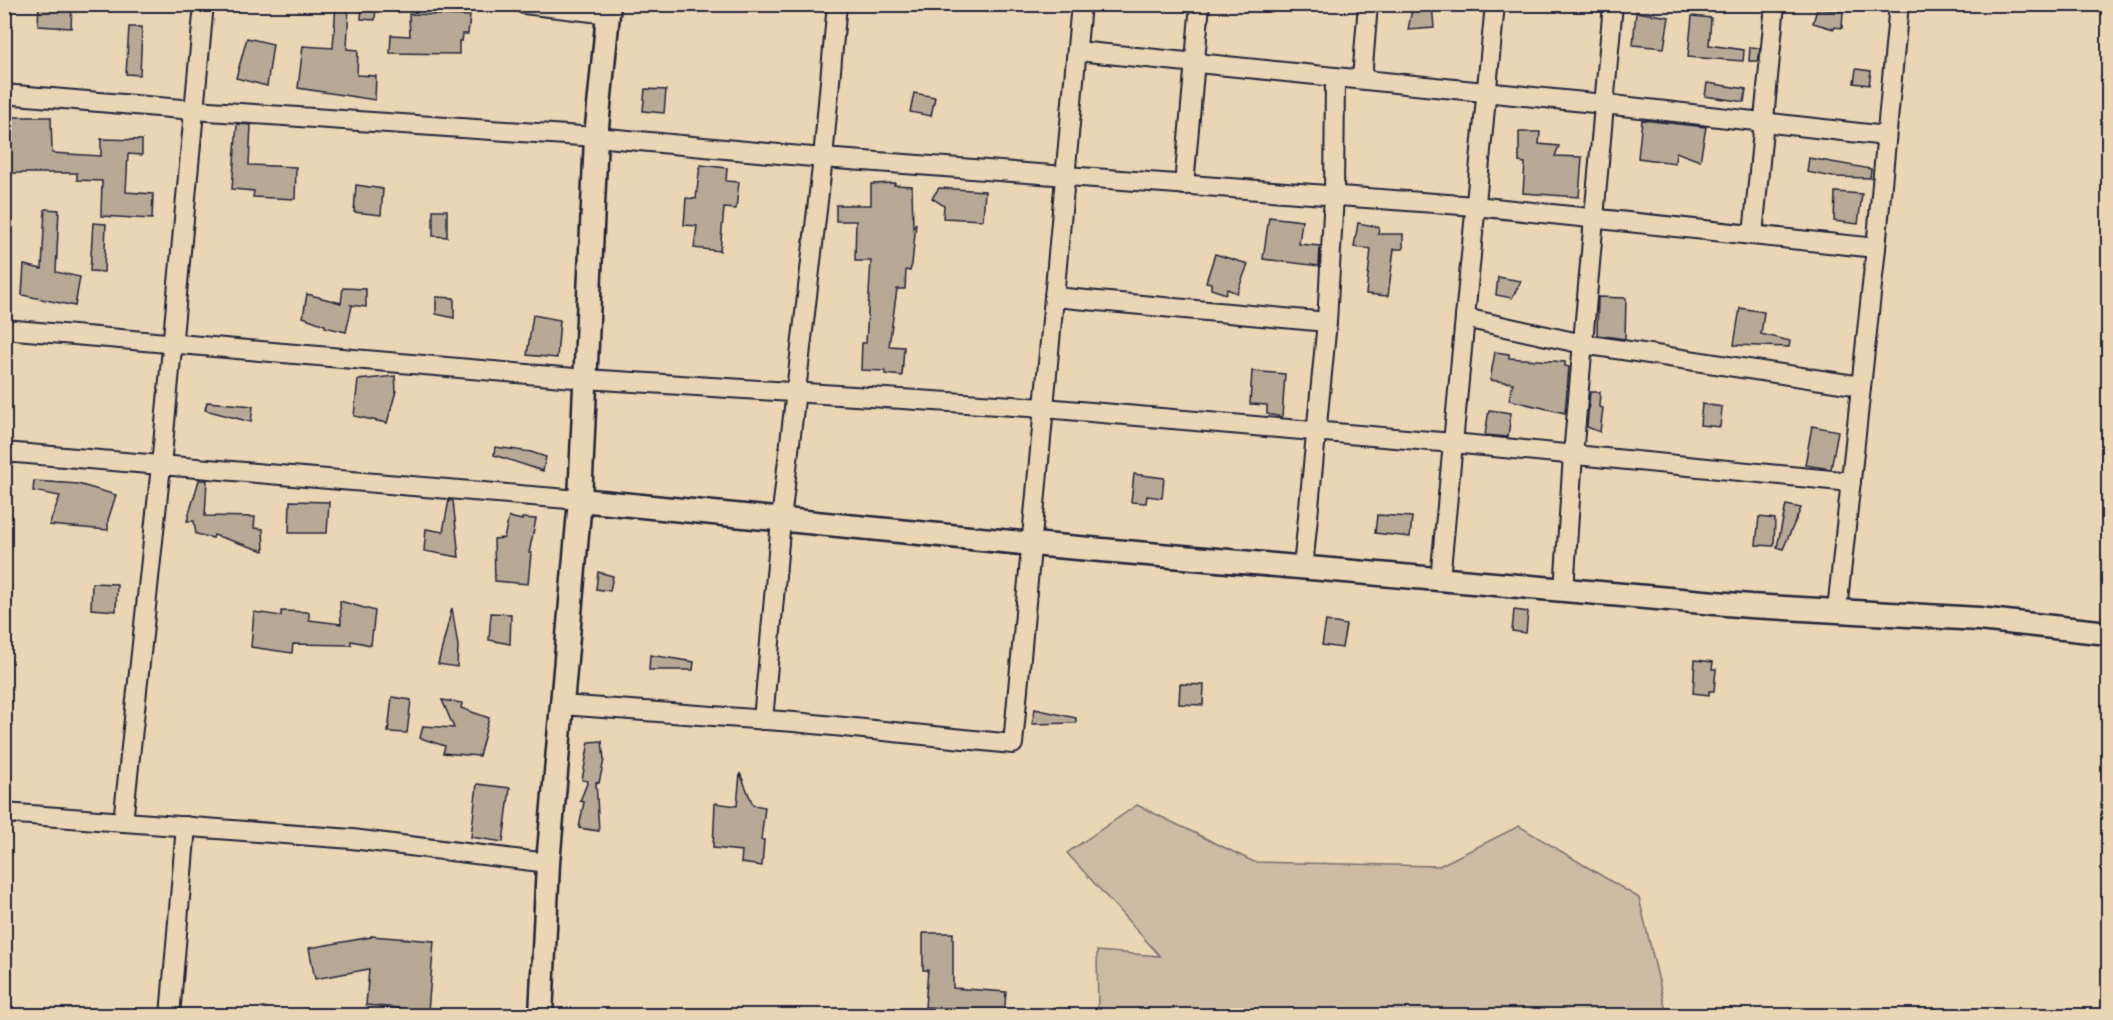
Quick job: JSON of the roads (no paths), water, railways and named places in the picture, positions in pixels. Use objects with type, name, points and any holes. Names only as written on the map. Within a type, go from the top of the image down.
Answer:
[{"type":"street","points":[[123,822],[161,466],[204,4]]},
{"type":"street","points":[[524,4],[609,9],[597,137],[580,500],[548,864],[541,1016]]},
{"type":"street","points":[[762,720],[781,520],[823,158],[837,4]]},
{"type":"street","points":[[562,705],[762,720],[1013,744],[1081,4]]},
{"type":"street","points":[[1184,185],[1200,4]]},
{"type":"street","points":[[1362,79],[1368,4]]},
{"type":"street","points":[[1440,579],[1495,4]]},
{"type":"street","points":[[1564,590],[1573,455],[1613,4]]},
{"type":"street","points":[[1752,235],[1775,4]]},
{"type":"street","points":[[1837,610],[1876,248],[1899,4]]},
{"type":"street","points":[[1077,51],[1486,91],[1886,136]]},
{"type":"street","points":[[1303,568],[1327,322],[1335,195],[1335,76]]},
{"type":"street","points":[[4,94],[194,110],[597,137],[823,158],[1475,206],[1876,248]]},
{"type":"street","points":[[1054,297],[1327,322]]},
{"type":"street","points":[[1465,318],[1583,344],[1861,386]]},
{"type":"street","points":[[4,328],[586,379],[1044,408],[1453,443],[1851,482]]},
{"type":"street","points":[[4,452],[580,500],[1303,568],[1750,606],[1979,619],[2109,633]]},
{"type":"street","points":[[4,813],[352,840],[548,864]]},
{"type":"street","points":[[170,1016],[186,826]]}]
